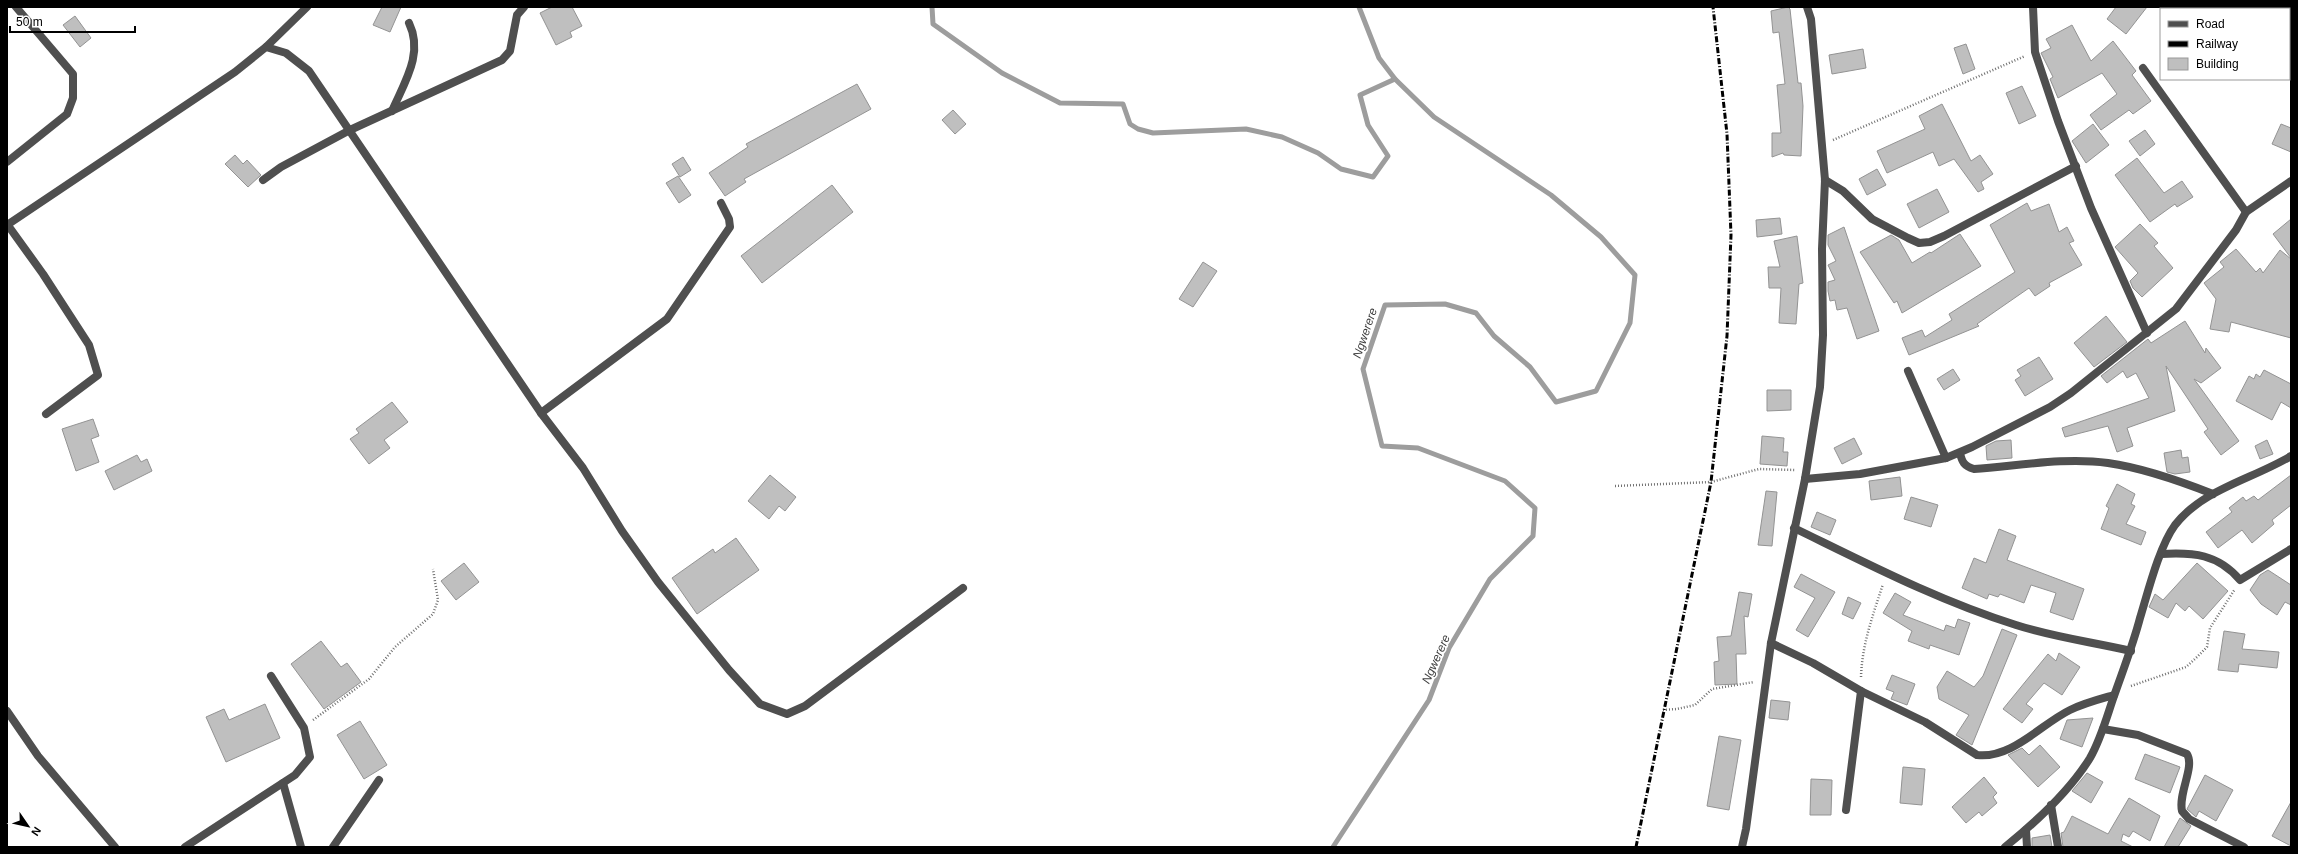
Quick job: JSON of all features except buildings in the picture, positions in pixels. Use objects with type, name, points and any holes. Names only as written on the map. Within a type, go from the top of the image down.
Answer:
[{"type":"street","points":[[7,162],[67,114],[73,98],[73,74],[16,7]]},
{"type":"street","points":[[46,414],[98,375],[89,345],[44,274],[7,225],[235,72],[266,48],[307,7]]},
{"type":"street","points":[[263,180],[280,167],[350,130],[502,60],[510,51],[517,15],[524,7]]},
{"type":"street","points":[[1742,847],[1746,829],[1771,643],[1807,470],[1820,387],[1823,335],[1822,249],[1826,180],[1821,145],[1811,19],[1807,7]]},
{"type":"street","points":[[2033,7],[2035,52],[2091,208],[2147,333]]},
{"type":"street","points":[[392,111],[413,65],[415,35],[409,23]]},
{"type":"street","points":[[266,48],[286,53],[309,71],[541,413],[583,468],[622,531],[658,582],[729,670],[760,704],[787,714],[805,706],[963,588]]},
{"type":"street","points":[[2143,68],[2246,212]]},
{"type":"street","points":[[1826,180],[1843,191],[1872,220],[1919,243],[1930,242],[1944,236],[2076,166]]},
{"type":"street","points":[[1805,479],[1880,471],[1946,458],[1960,453],[2050,407],[2071,393],[2176,309],[2236,230],[2246,212],[2291,181]]},
{"type":"street","points":[[541,413],[667,319],[730,227],[729,219],[721,203]]},
{"type":"street","points":[[1908,371],[1946,458]]},
{"type":"street","points":[[1960,453],[1963,463],[1967,467],[1974,469],[2049,462],[2108,463],[2151,473],[2213,494]]},
{"type":"street","points":[[2005,847],[2026,830],[2051,805],[2075,779],[2090,757],[2103,729],[2114,694],[2131,652],[2161,554],[2174,526],[2191,509],[2213,494],[2265,471],[2291,456]]},
{"type":"street","points":[[1794,528],[1887,572],[2016,625],[2049,635],[2131,652]]},
{"type":"street","points":[[2161,554],[2191,553],[2218,561],[2230,568],[2240,580],[2291,549]]},
{"type":"street","points":[[1771,643],[1813,663],[1861,691],[1925,722],[1970,752],[1987,756],[2016,744],[2070,709],[2114,694]]},
{"type":"street","points":[[185,847],[295,775],[310,757],[310,749],[304,728],[271,676]]},
{"type":"street","points":[[1846,810],[1861,691]]},
{"type":"street","points":[[7,711],[38,756],[115,847]]},
{"type":"street","points":[[2103,729],[2138,735],[2186,754],[2190,758],[2180,803],[2182,811],[2189,819],[2244,847]]},
{"type":"street","points":[[333,847],[379,780]]},
{"type":"street","points":[[282,783],[301,847]]},
{"type":"street","points":[[2051,805],[2058,847]]},
{"type":"street","points":[[2026,830],[2027,847]]},
{"type":"path","points":[[1821,145],[2035,52]]},
{"type":"path","points":[[1615,486],[1711,482],[1759,469],[1807,470]]},
{"type":"path","points":[[304,728],[369,679],[395,647],[433,614],[438,600],[433,569]]},
{"type":"path","points":[[1861,691],[1861,658],[1866,636],[1887,572]]},
{"type":"path","points":[[2114,694],[2139,682],[2186,667],[2207,647],[2210,628],[2230,600],[2240,580]]},
{"type":"path","points":[[1663,710],[1678,709],[1695,705],[1712,689],[1766,680]]},
{"type":"waterway","points":[[932,7],[933,24],[1002,73],[1060,103],[1123,104],[1130,124],[1138,129],[1153,133],[1246,129],[1282,137],[1318,153],[1341,169],[1373,177],[1388,156],[1368,125],[1360,95],[1395,79]]},
{"type":"waterway","name":"Ngwerere","points":[[1333,847],[1429,700],[1449,648],[1490,579],[1533,536],[1535,508],[1505,481],[1418,448],[1382,446],[1363,369],[1385,305],[1445,304],[1476,313],[1494,336],[1530,367],[1556,402],[1596,391],[1630,323],[1635,275],[1601,237],[1551,195],[1434,117],[1395,79],[1379,58],[1359,7]]},
{"type":"railway","points":[[1636,847],[1711,482],[1727,336],[1731,235],[1727,134],[1713,7]]}]
